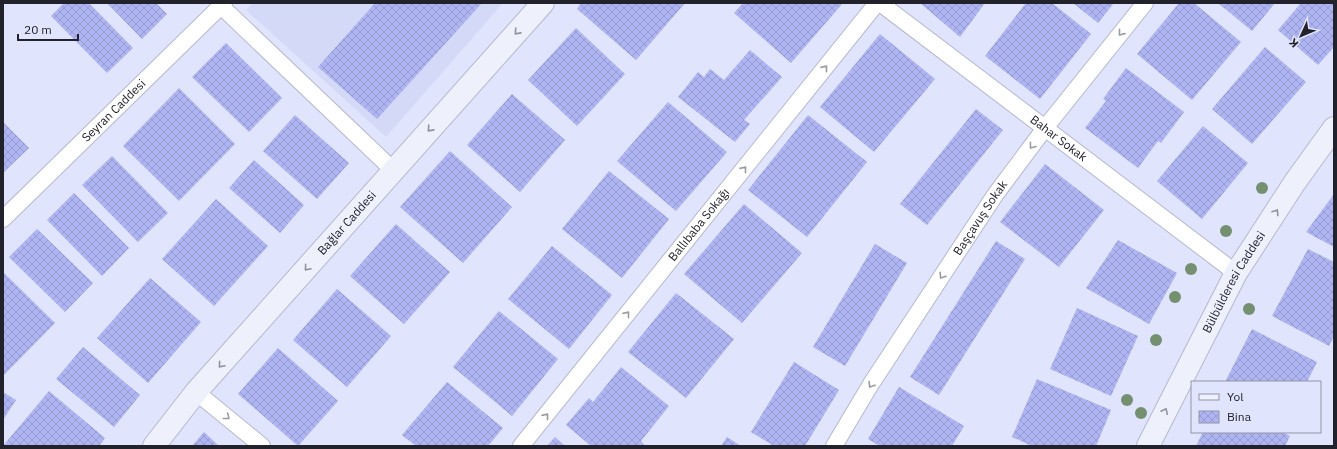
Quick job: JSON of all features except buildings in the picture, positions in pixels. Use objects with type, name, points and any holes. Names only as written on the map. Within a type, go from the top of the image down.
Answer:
[{"type":"main road","name":"Bağlar Caddesi","points":[[154,446],[196,392],[543,3]]},
{"type":"main road","name":"Bülbülderesi Caddesi","points":[[1148,446],[1236,273],[1294,182],[1334,128]]},
{"type":"street","name":"Ballıbaba Sokağı","points":[[522,446],[877,3]]},
{"type":"street","name":"Bahar Sokak","points":[[880,3],[1236,273]]},
{"type":"street","name":"Başçavuş Sokak","points":[[834,446],[871,384],[995,195],[1045,128],[1145,3]]},
{"type":"street","points":[[223,4],[393,170]]},
{"type":"street","name":"Seyran Caddesi","points":[[6,210],[223,4]]},
{"type":"street","points":[[196,392],[262,446]]},
{"type":"shaded area","points":[[253,3],[503,3],[386,137],[246,10]]}]
